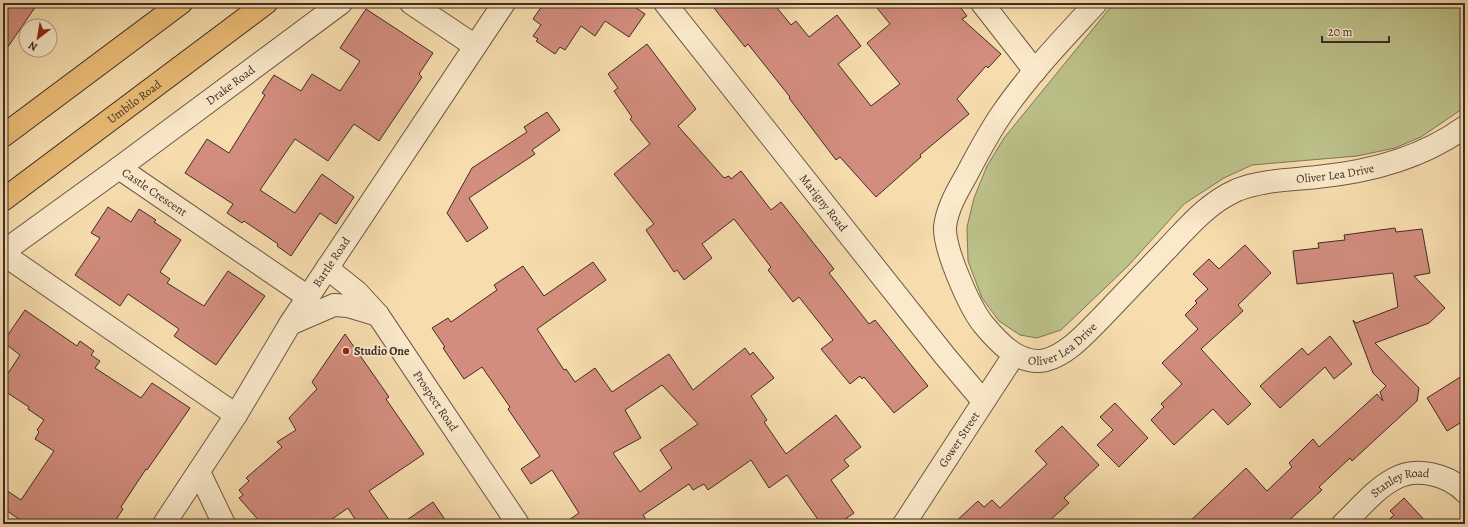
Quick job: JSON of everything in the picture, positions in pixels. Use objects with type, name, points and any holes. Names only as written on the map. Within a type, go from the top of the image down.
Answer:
[{"type":"main road","points":[[3,136],[181,3]]},
{"type":"main road","name":"Umbilo Road","points":[[3,200],[266,3]]},
{"type":"street","name":"Drake Road","points":[[120,168],[341,3]]},
{"type":"street","points":[[411,3],[475,46]]},
{"type":"street","name":"Bartle Road","points":[[164,524],[236,415],[290,324],[504,3]]},
{"type":"street","name":"Marigny Road","points":[[665,3],[945,356],[983,401]]},
{"type":"street","points":[[982,3],[1035,71]]},
{"type":"street","name":"Oliver Lea Drive","points":[[1096,3],[1035,71],[990,131],[955,196],[946,224],[947,244],[969,303],[979,320],[994,337],[1014,355],[1037,360],[1045,360],[1066,351],[1091,328],[1196,218],[1216,201],[1241,189],[1272,182],[1334,175],[1378,167],[1414,156],[1448,140],[1465,127]]},
{"type":"street","name":"Castle Crescent","points":[[236,415],[3,253],[120,168],[308,297]]},
{"type":"street","name":"Prospect Road","points":[[327,268],[357,292],[378,315],[518,524]]},
{"type":"street","points":[[290,324],[334,305],[348,306],[378,315]]},
{"type":"street","name":"Gower Street","points":[[904,524],[1014,355]]},
{"type":"street","points":[[199,472],[224,524]]},
{"type":"street","name":"Stanley Road","points":[[1343,524],[1395,478],[1415,473],[1436,475],[1462,484]]},
{"type":"green space","points":[[1114,3],[1465,3],[1465,107],[1421,137],[1395,148],[1357,156],[1252,165],[1224,178],[1184,204],[1128,266],[1061,330],[1037,338],[1020,335],[999,321],[982,298],[968,261],[967,227],[974,198],[987,166],[1004,138]]},
{"type":"building","points":[[3,3],[38,3],[28,18],[18,18],[18,32],[3,54]]},
{"type":"building","points":[[544,3],[629,3],[645,14],[629,37],[605,21],[595,36],[581,26],[565,50],[560,47],[555,54],[536,41],[538,39],[533,36],[541,25],[533,19]]},
{"type":"building","points":[[710,3],[773,3],[791,25],[796,21],[809,37],[837,15],[861,46],[838,64],[871,106],[900,84],[867,43],[890,24],[873,3],[957,3],[967,16],[962,19],[1001,54],[988,68],[986,66],[957,99],[969,114],[920,155],[921,157],[876,197],[840,157],[836,160],[789,98],[790,97],[748,44],[745,47]]},
{"type":"building","points":[[366,9],[433,53],[419,74],[422,77],[379,141],[354,124],[328,161],[295,139],[260,190],[295,213],[322,174],[354,197],[336,224],[320,213],[291,256],[277,246],[278,244],[244,221],[242,223],[227,213],[233,204],[185,173],[207,139],[229,153],[265,95],[262,93],[274,75],[301,91],[312,74],[340,91],[360,61],[340,48]]},
{"type":"building","points":[[647,44],[696,109],[678,126],[724,178],[729,176],[731,179],[741,171],[771,210],[781,202],[834,269],[829,273],[869,324],[875,320],[928,386],[894,413],[864,377],[862,379],[860,376],[850,384],[821,349],[833,340],[799,297],[793,302],[768,270],[771,267],[734,219],[702,244],[712,258],[684,280],[677,270],[674,272],[646,230],[654,224],[614,174],[650,144],[630,119],[632,117],[614,91],[618,88],[608,74]]},
{"type":"building","points":[[547,112],[560,130],[532,150],[535,154],[469,198],[488,228],[467,242],[447,213],[472,168],[527,132],[524,127]]},
{"type":"building","points":[[108,207],[131,222],[139,209],[156,220],[154,222],[181,240],[160,272],[170,279],[167,283],[204,306],[228,271],[265,296],[216,365],[174,336],[179,329],[128,294],[120,306],[75,275],[100,238],[91,233]]},
{"type":"building","points":[[1395,228],[1396,232],[1422,229],[1430,273],[1414,276],[1445,308],[1429,323],[1375,343],[1419,388],[1417,401],[1352,461],[1350,458],[1319,487],[1322,490],[1285,524],[1187,524],[1246,468],[1267,491],[1292,467],[1289,463],[1313,439],[1319,447],[1377,394],[1383,401],[1380,392],[1386,386],[1373,373],[1353,320],[1356,323],[1398,307],[1393,273],[1297,284],[1293,251],[1319,248],[1318,243],[1345,240],[1344,235]]},
{"type":"building","points":[[1245,245],[1271,273],[1238,305],[1243,311],[1201,349],[1251,404],[1228,425],[1213,409],[1174,445],[1151,420],[1164,407],[1161,404],[1182,384],[1162,363],[1198,329],[1185,315],[1197,303],[1195,301],[1208,289],[1193,274],[1209,259],[1219,269]]},
{"type":"building","points":[[593,262],[606,280],[537,329],[564,370],[566,369],[575,382],[595,368],[612,392],[669,354],[693,390],[745,348],[750,355],[753,352],[774,378],[751,396],[767,420],[764,422],[786,454],[836,415],[861,447],[844,460],[849,466],[831,480],[854,513],[838,524],[821,524],[787,475],[769,488],[751,460],[708,490],[704,484],[693,490],[689,484],[643,515],[649,524],[563,524],[579,513],[552,470],[531,484],[521,469],[540,456],[508,409],[510,407],[482,367],[464,379],[443,348],[445,347],[432,328],[448,318],[451,322],[497,290],[494,285],[523,266],[544,296]],"holes":[[[662,385],[698,424],[660,450],[672,468],[640,492],[613,453],[641,438],[625,410]]]},
{"type":"building","points":[[25,310],[77,346],[80,341],[94,351],[91,355],[100,361],[95,368],[141,398],[152,383],[190,408],[147,470],[146,469],[121,507],[123,509],[113,524],[26,524],[3,508],[3,488],[21,500],[54,451],[35,439],[39,432],[37,430],[44,420],[28,409],[29,407],[3,390],[3,381],[20,355],[3,342]]},
{"type":"building","points":[[345,334],[389,397],[386,399],[424,454],[369,491],[392,524],[358,524],[348,508],[325,524],[262,524],[239,498],[243,495],[239,490],[249,481],[246,478],[282,447],[277,442],[296,430],[289,418],[317,389],[312,382]]},
{"type":"building","points":[[1330,336],[1352,364],[1334,379],[1325,367],[1280,408],[1260,386],[1302,348],[1308,355]]},
{"type":"building","points":[[1465,374],[1465,420],[1447,431],[1427,398]]},
{"type":"building","points":[[1115,403],[1148,438],[1119,467],[1097,445],[1113,430],[1100,417]]},
{"type":"building","points":[[1062,426],[1099,465],[1064,498],[1069,503],[1046,524],[953,524],[978,501],[984,507],[992,500],[1000,508],[1047,464],[1035,451]]},
{"type":"building","points":[[1404,498],[1428,524],[1384,524],[1394,515],[1390,511]]},
{"type":"building","points":[[433,502],[448,524],[401,524]]},
{"type":"place","name":"Studio One","points":[[346,351]]}]
